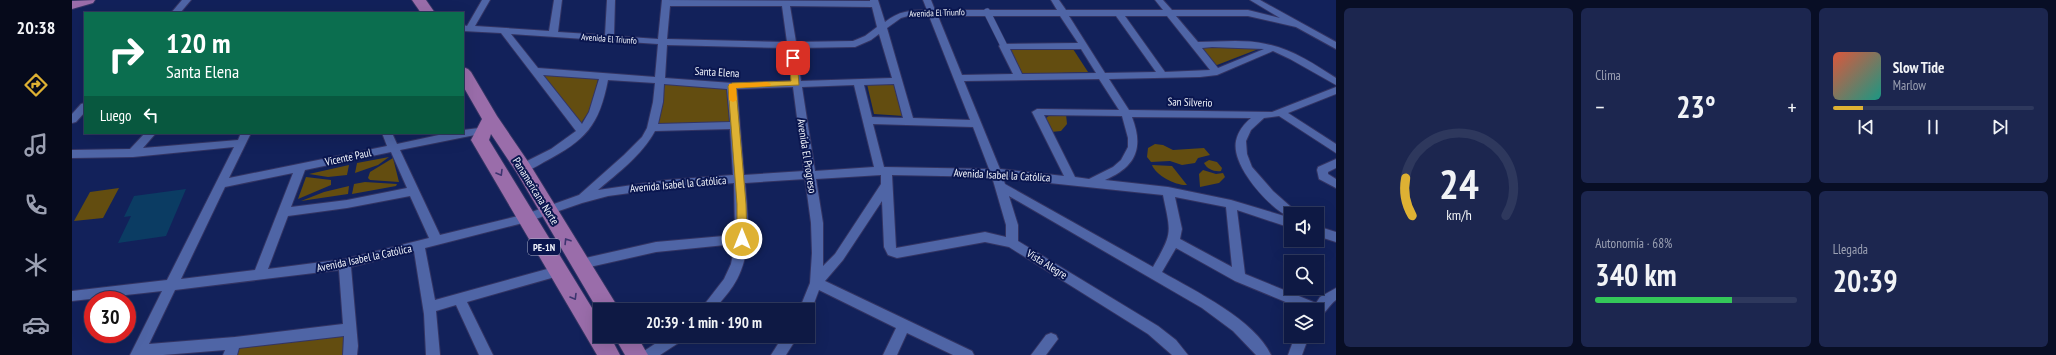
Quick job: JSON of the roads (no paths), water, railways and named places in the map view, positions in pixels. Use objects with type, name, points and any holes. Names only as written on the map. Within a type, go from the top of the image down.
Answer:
[{"type":"highway","points":[[72,5],[88,0]]},
{"type":"highway","points":[[419,0],[427,12]]},
{"type":"highway","name":"Panamericana Norte","points":[[464,74],[490,119],[606,303]]},
{"type":"highway","points":[[477,136],[490,119]]},
{"type":"highway","name":"Panamericana Norte","points":[[477,136],[609,355]]},
{"type":"highway","points":[[629,343],[637,355]]},
{"type":"street","points":[[176,12],[188,0]]},
{"type":"street","points":[[467,28],[486,0]]},
{"type":"street","points":[[553,35],[558,0]]},
{"type":"street","points":[[609,39],[611,0]]},
{"type":"street","points":[[927,0],[996,173],[1012,225],[1012,243]]},
{"type":"street","points":[[1055,0],[1101,76],[1125,112],[1132,128],[1134,144],[1132,155],[1123,166],[1111,174],[1090,182]]},
{"type":"street","points":[[1159,0],[1217,72]]},
{"type":"street","name":"Avenida El Triunfo","points":[[1254,0],[1336,46]]},
{"type":"street","points":[[580,199],[628,158],[646,139],[652,128],[658,102],[666,1],[875,2],[910,121]]},
{"type":"street","name":"Avenida El Progreso","points":[[785,2],[817,223],[818,253],[816,283],[808,303]]},
{"type":"street","name":"Avenida El Triunfo","points":[[467,28],[663,42],[791,45],[854,44],[883,29],[898,16],[907,13],[932,12],[1248,13],[1298,25]]},
{"type":"street","points":[[987,12],[1019,77]]},
{"type":"street","points":[[1119,13],[1163,75]]},
{"type":"street","points":[[504,31],[582,132]]},
{"type":"street","points":[[1195,45],[1257,45],[1272,48],[1294,58],[1336,82]]},
{"type":"street","points":[[1004,46],[1083,46]]},
{"type":"street","points":[[958,78],[1163,75],[1217,72],[1232,68],[1272,48]]},
{"type":"street","name":"Santa Elena","points":[[534,71],[732,86],[796,83],[898,82]]},
{"type":"street","points":[[522,168],[559,149],[582,132],[597,108],[604,76]]},
{"type":"street","points":[[858,82],[886,186],[839,257],[816,283],[967,355]]},
{"type":"street","points":[[712,303],[729,282],[737,264],[742,239],[740,179],[732,86]]},
{"type":"street","name":"San Silverio","points":[[1071,180],[1037,112],[1125,112],[1260,116],[1281,113],[1336,90]]},
{"type":"street","points":[[72,120],[84,107]]},
{"type":"street","points":[[1281,113],[1336,149]]},
{"type":"street","points":[[1260,116],[1250,122],[1243,130],[1240,140],[1241,152],[1254,179],[1285,207]]},
{"type":"street","points":[[868,120],[976,124]]},
{"type":"street","points":[[652,128],[736,125]]},
{"type":"street","points":[[133,153],[149,134]]},
{"type":"street","points":[[387,134],[412,191],[437,242]]},
{"type":"street","points":[[72,154],[133,153],[246,136]]},
{"type":"street","points":[[246,136],[220,184],[138,353],[233,349],[350,329]]},
{"type":"street","name":"Vicente Paul","points":[[220,184],[394,148],[477,136]]},
{"type":"street","points":[[1336,163],[1322,170],[1323,176],[1336,184]]},
{"type":"street","points":[[260,276],[300,167]]},
{"type":"street","name":"Avenida Isabel la Católica","points":[[72,296],[260,276],[345,264],[437,242],[527,218],[580,199],[635,188],[740,179],[883,171],[996,173],[1168,191],[1231,204],[1284,221]]},
{"type":"street","name":"Vista Alegre","points":[[886,186],[890,247],[892,252],[897,253],[985,237],[1012,243],[1153,330],[1171,344],[1181,355]]},
{"type":"street","points":[[1000,186],[1155,274],[1234,323],[1254,342],[1264,355]]},
{"type":"street","points":[[283,212],[347,204],[412,191]]},
{"type":"street","points":[[1155,274],[1174,241],[1176,229],[1168,191]]},
{"type":"street","points":[[1231,204],[1238,277]]},
{"type":"street","points":[[581,264],[656,247],[742,239]]},
{"type":"street","points":[[1174,241],[1238,277],[1327,304]]},
{"type":"street","points":[[419,246],[430,307],[433,333],[433,355]]},
{"type":"street","points":[[345,264],[350,329],[350,355]]},
{"type":"street","points":[[430,307],[558,270]]},
{"type":"street","points":[[459,299],[486,355]]},
{"type":"street","points":[[890,355],[904,326]]},
{"type":"street","points":[[1038,355],[1051,339]]},
{"type":"street","points":[[649,355],[667,343]]},
{"type":"street","points":[[778,355],[786,343]]},
{"type":"street","points":[[1295,355],[1299,343]]}]
